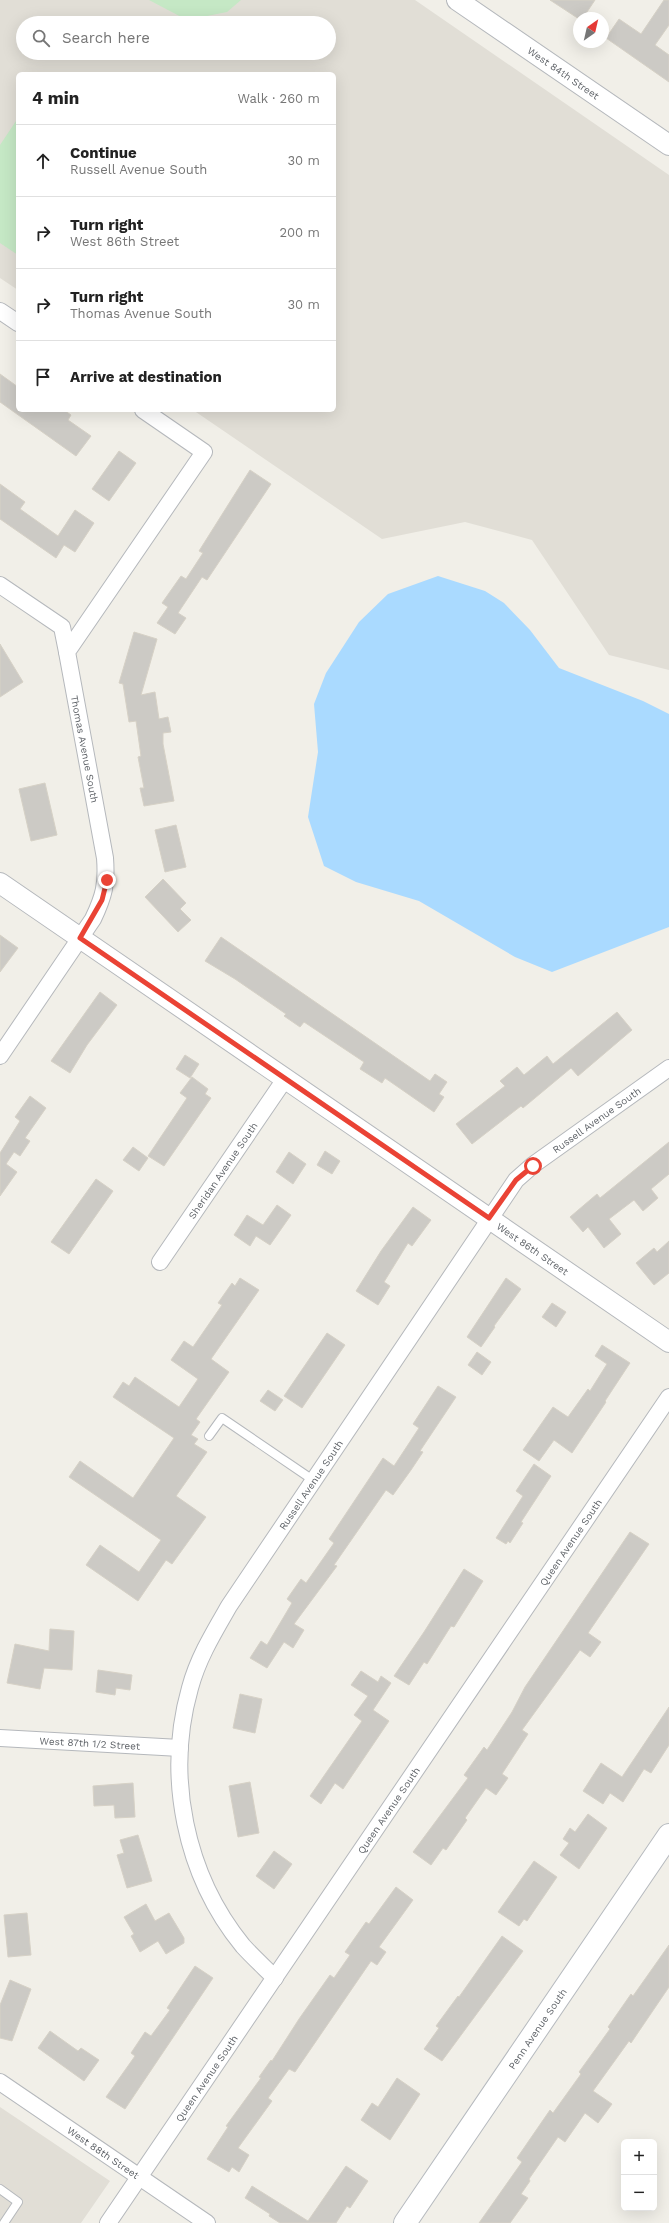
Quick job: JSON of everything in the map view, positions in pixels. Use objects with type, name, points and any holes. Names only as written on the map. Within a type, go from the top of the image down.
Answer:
[{"type":"main road","name":"Penn Avenue South","points":[[405,2223],[669,1835]]},
{"type":"street","name":"West 84th Street","points":[[457,0],[669,146]]},
{"type":"street","points":[[0,311],[16,322]]},
{"type":"street","points":[[67,652],[204,452],[146,412]]},
{"type":"street","name":"Thomas Avenue South","points":[[0,584],[62,627],[105,858],[107,880],[102,900],[80,938],[0,1056]]},
{"type":"street","name":"West 86th Street","points":[[0,883],[669,1342]]},
{"type":"street","name":"Russell Avenue South","points":[[275,1978],[243,1946],[217,1908],[198,1867],[184,1823],[179,1778],[181,1732],[190,1688],[206,1645],[229,1606],[313,1480],[516,1180],[533,1166],[669,1068]]},
{"type":"street","name":"Sheridan Avenue South","points":[[160,1262],[285,1079]]},
{"type":"street","name":"Queen Avenue South","points":[[108,2223],[669,1397]]},
{"type":"street","name":"West 87th 1/2 Street","points":[[0,1738],[180,1748]]},
{"type":"street","name":"West 88th Street","points":[[0,2082],[207,2223]]},
{"type":"lane","points":[[209,1436],[222,1418],[313,1480]]},
{"type":"lane","points":[[0,2190],[18,2202],[4,2223]]},
{"type":"shaded area","points":[[0,0],[415,0],[669,175],[669,670],[609,655],[532,540],[465,522],[382,539],[196,412],[336,412],[336,72],[16,72],[16,289],[0,278]]},
{"type":"shaded area","points":[[0,2107],[110,2181],[81,2223],[0,2223]]},
{"type":"green space","points":[[149,0],[241,0],[227,12],[207,16],[179,16]]},
{"type":"green space","points":[[16,121],[16,254],[0,243],[0,145]]},
{"type":"water","points":[[438,576],[485,591],[504,603],[530,630],[559,668],[643,701],[669,714],[669,927],[552,972],[515,957],[419,901],[356,882],[324,866],[308,817],[318,752],[314,704],[326,673],[359,622],[388,594]]},
{"type":"building","points":[[550,0],[595,0],[587,12],[573,12],[573,15]]},
{"type":"building","points":[[664,0],[669,0],[669,25],[655,45],[669,55],[669,82],[609,40],[609,34],[619,19],[641,34]]},
{"type":"building","points":[[0,374],[16,386],[16,412],[67,412],[71,415],[68,420],[91,436],[76,456],[0,402]]},
{"type":"building","points":[[119,451],[136,463],[109,501],[92,489]]},
{"type":"building","points":[[250,470],[271,484],[207,580],[202,577],[178,613],[186,618],[175,634],[157,623],[168,607],[162,603],[181,576],[186,579],[203,553],[199,551]]},
{"type":"building","points":[[0,484],[25,502],[20,509],[58,536],[75,510],[94,523],[75,552],[64,545],[56,558],[0,519]]},
{"type":"building","points":[[134,632],[157,639],[141,695],[155,692],[159,719],[168,717],[171,732],[163,733],[163,744],[174,801],[144,806],[140,788],[144,788],[138,757],[141,756],[136,721],[129,722],[123,684],[119,683]]},
{"type":"building","points":[[0,644],[23,682],[0,697]]},
{"type":"building","points":[[45,783],[57,835],[31,841],[19,789]]},
{"type":"building","points":[[176,825],[186,867],[165,872],[155,830]]},
{"type":"building","points":[[163,879],[186,903],[180,909],[191,920],[178,932],[145,897]]},
{"type":"building","points":[[0,935],[18,948],[0,972]]},
{"type":"building","points":[[221,937],[430,1081],[435,1074],[447,1082],[439,1094],[444,1097],[434,1112],[385,1078],[382,1083],[360,1069],[364,1062],[304,1022],[300,1027],[284,1016],[286,1014],[235,979],[205,961]]},
{"type":"building","points":[[100,992],[117,1005],[87,1045],[70,1073],[51,1061]]},
{"type":"building","points":[[617,1012],[632,1030],[578,1076],[571,1068],[523,1108],[521,1106],[472,1144],[456,1124],[505,1086],[500,1081],[517,1067],[524,1075],[547,1056],[553,1064]]},
{"type":"building","points":[[185,1055],[199,1064],[190,1078],[176,1069]]},
{"type":"building","points":[[192,1077],[208,1089],[205,1094],[211,1098],[164,1166],[148,1156],[187,1098],[180,1093]]},
{"type":"building","points":[[30,1096],[46,1108],[25,1138],[30,1141],[20,1156],[14,1152],[6,1164],[17,1172],[0,1196],[0,1153],[20,1121],[15,1117]]},
{"type":"building","points":[[669,1142],[669,1174],[651,1189],[658,1198],[643,1211],[634,1200],[609,1219],[621,1234],[604,1248],[588,1227],[583,1232],[570,1217],[597,1194],[600,1198]]},
{"type":"building","points":[[133,1147],[148,1158],[139,1171],[123,1160]]},
{"type":"building","points":[[325,1151],[340,1161],[332,1174],[317,1165]]},
{"type":"building","points":[[289,1152],[306,1164],[293,1184],[276,1172]]},
{"type":"building","points":[[96,1179],[113,1191],[69,1254],[51,1242]]},
{"type":"building","points":[[277,1205],[291,1215],[270,1245],[256,1236],[250,1246],[234,1235],[247,1215],[263,1225]]},
{"type":"building","points":[[413,1207],[431,1220],[412,1246],[408,1243],[384,1282],[390,1286],[378,1305],[356,1291],[381,1251]]},
{"type":"building","points":[[669,1241],[669,1273],[654,1285],[636,1263],[654,1248],[657,1252]]},
{"type":"building","points":[[240,1278],[259,1290],[211,1359],[229,1372],[196,1419],[200,1422],[191,1435],[198,1439],[194,1444],[207,1452],[176,1496],[206,1517],[172,1564],[166,1560],[138,1601],[86,1565],[100,1545],[139,1572],[161,1540],[69,1477],[80,1461],[133,1498],[174,1438],[113,1397],[123,1382],[129,1386],[135,1377],[179,1407],[198,1379],[171,1360],[184,1341],[193,1347],[222,1305],[218,1303],[232,1283],[235,1286]]},
{"type":"building","points":[[506,1278],[521,1289],[494,1326],[495,1327],[481,1347],[467,1337]]},
{"type":"building","points":[[552,1303],[566,1312],[556,1327],[542,1317]]},
{"type":"building","points":[[327,1333],[345,1345],[302,1408],[284,1396]]},
{"type":"building","points":[[602,1345],[630,1363],[572,1453],[554,1440],[539,1461],[523,1450],[553,1407],[568,1417],[588,1389],[590,1391],[607,1364],[595,1356]]},
{"type":"building","points":[[477,1352],[491,1362],[482,1375],[468,1365]]},
{"type":"building","points":[[438,1386],[456,1397],[420,1451],[423,1452],[411,1470],[393,1495],[386,1490],[334,1565],[337,1566],[294,1624],[304,1630],[293,1648],[284,1642],[267,1668],[250,1658],[261,1641],[267,1645],[292,1603],[287,1599],[301,1579],[306,1583],[334,1543],[329,1539],[383,1458],[394,1466],[419,1428],[413,1424]]},
{"type":"building","points":[[268,1390],[283,1400],[275,1411],[260,1401]]},
{"type":"building","points":[[534,1464],[551,1476],[521,1522],[523,1523],[510,1543],[508,1541],[506,1544],[496,1538],[523,1496],[516,1491]]},
{"type":"building","points":[[630,1532],[649,1544],[588,1633],[601,1642],[590,1657],[580,1650],[522,1730],[528,1734],[502,1774],[508,1778],[496,1795],[486,1788],[465,1818],[467,1820],[446,1850],[443,1848],[431,1865],[413,1852],[468,1778],[464,1775],[484,1747],[487,1750],[512,1712],[525,1687]]},
{"type":"building","points":[[464,1569],[483,1581],[454,1627],[451,1626],[427,1664],[424,1662],[409,1685],[394,1676]]},
{"type":"building","points":[[50,1629],[74,1631],[72,1670],[44,1668],[40,1689],[7,1683],[15,1644],[49,1651]]},
{"type":"building","points":[[98,1670],[132,1675],[130,1690],[116,1688],[115,1695],[96,1692]]},
{"type":"building","points":[[361,1671],[378,1682],[381,1676],[391,1683],[373,1710],[389,1721],[343,1789],[335,1783],[321,1804],[310,1796],[362,1721],[354,1715],[368,1696],[351,1685]]},
{"type":"building","points":[[240,1694],[262,1699],[255,1733],[233,1728]]},
{"type":"building","points":[[669,1707],[669,1745],[651,1773],[644,1769],[623,1802],[610,1793],[603,1804],[583,1791],[601,1763],[622,1777]]},
{"type":"building","points":[[250,1782],[259,1833],[238,1837],[229,1786]]},
{"type":"building","points":[[133,1783],[135,1817],[115,1818],[114,1805],[94,1806],[93,1786]]},
{"type":"building","points":[[588,1814],[607,1828],[579,1869],[560,1855],[569,1843],[563,1839],[570,1828],[575,1832]]},
{"type":"building","points":[[138,1835],[152,1881],[127,1888],[117,1855],[124,1853],[120,1840]]},
{"type":"building","points":[[274,1851],[292,1864],[274,1889],[256,1876]]},
{"type":"building","points":[[534,1861],[557,1877],[527,1921],[524,1919],[519,1926],[498,1912]]},
{"type":"building","points":[[396,1887],[413,1900],[379,1947],[386,1952],[377,1965],[371,1961],[295,2072],[289,2069],[268,2098],[272,2101],[238,2148],[249,2155],[239,2172],[232,2167],[229,2172],[207,2159],[228,2127],[226,2126],[261,2078],[259,2077],[271,2060],[272,2061],[299,2019],[330,1975],[334,1978],[350,1955],[345,1952],[366,1922],[369,1924]]},
{"type":"building","points":[[146,1904],[155,1921],[169,1913],[184,1938],[184,1943],[166,1954],[158,1941],[140,1952],[131,1936],[134,1934],[124,1917]]},
{"type":"building","points":[[27,1913],[31,1955],[8,1957],[4,1915]]},
{"type":"building","points":[[502,1936],[523,1951],[442,2061],[424,2049],[439,2028],[436,2026],[458,1996],[459,1997]]},
{"type":"building","points":[[669,1945],[669,1987],[631,2043],[629,2041],[593,2091],[612,2104],[598,2123],[585,2113],[565,2142],[558,2137],[529,2179],[530,2181],[521,2194],[528,2198],[510,2223],[479,2223],[522,2162],[517,2158],[550,2110],[553,2113],[581,2074],[579,2072],[610,2029],[608,2027],[631,1994],[633,1996]]},
{"type":"building","points":[[195,1966],[213,1978],[125,2109],[106,2097],[135,2056],[131,2053],[145,2032],[151,2036],[170,2010],[167,2008]]},
{"type":"building","points":[[10,1980],[31,1989],[12,2041],[0,2038],[0,2005]]},
{"type":"building","points":[[50,2031],[78,2051],[81,2048],[99,2060],[84,2081],[38,2048]]},
{"type":"building","points":[[397,2078],[420,2094],[390,2140],[361,2120],[372,2103],[378,2107]]},
{"type":"building","points":[[346,2166],[368,2181],[350,2208],[347,2206],[336,2223],[280,2223],[269,2216],[270,2214],[245,2198],[252,2186],[308,2221]]},
{"type":"route","points":[[107,880],[102,900],[93,919],[80,938],[489,1218],[516,1180],[533,1166]]}]
